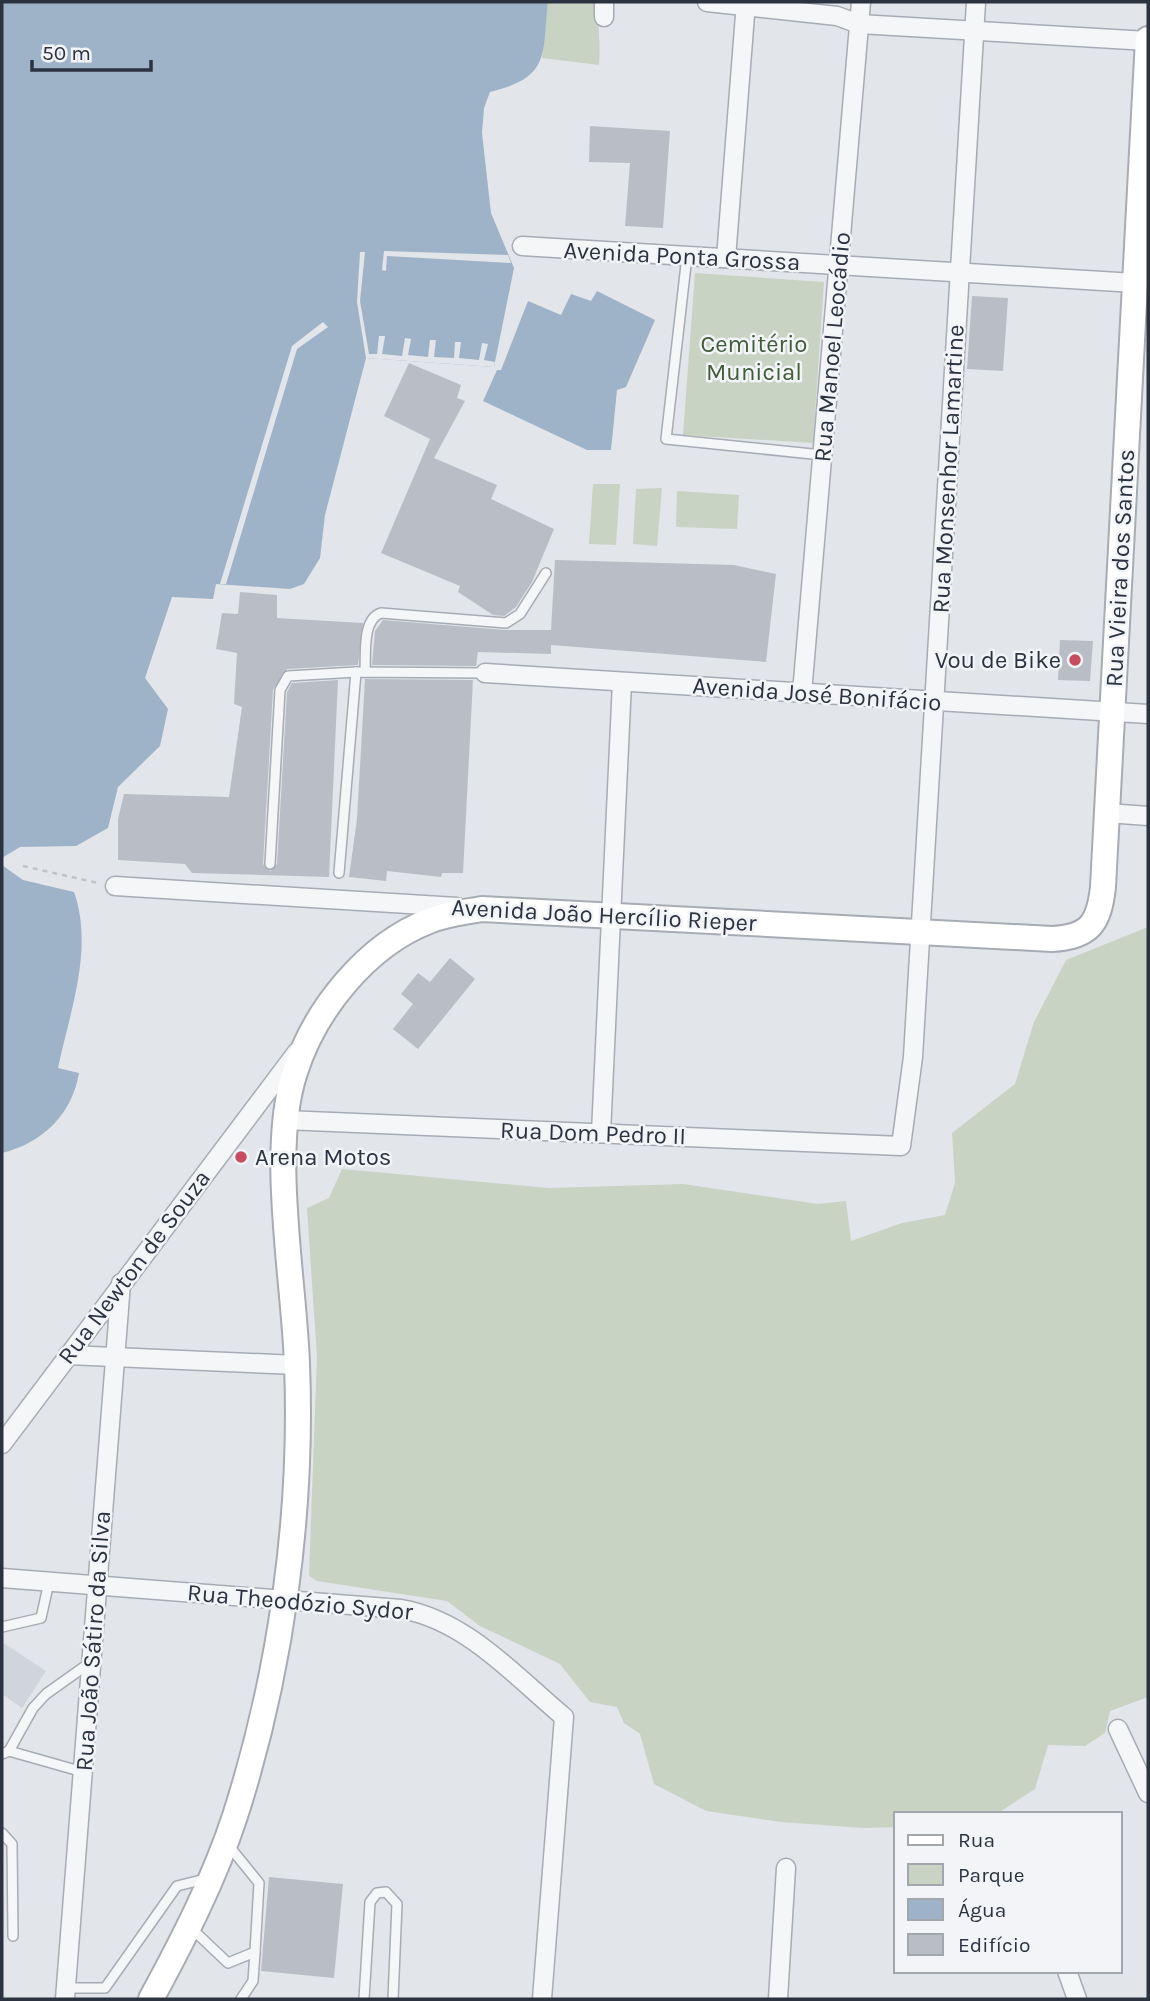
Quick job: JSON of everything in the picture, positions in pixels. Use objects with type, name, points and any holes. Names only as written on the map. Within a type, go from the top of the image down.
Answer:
[{"type":"main road","name":"Rua Vieira dos Santos","points":[[1090,926],[1101,905],[1148,40]]},
{"type":"main road","name":"Avenida João Hercílio Rieper","points":[[482,909],[1052,939],[1069,938],[1090,926]]},
{"type":"main road","name":"Rua Newton de Souza","points":[[308,1038],[349,981],[390,943],[431,919],[482,909]]},
{"type":"main road","points":[[151,1999],[189,1926],[224,1844],[258,1730],[283,1600],[293,1497],[297,1365],[286,1201],[285,1121],[289,1093],[308,1038]]},
{"type":"street","points":[[707,2],[746,4],[836,16],[859,24],[1148,40]]},
{"type":"street","name":"Rua Manoel Leocádio","points":[[802,693],[861,2]]},
{"type":"street","name":"Rua Monsenhor Lamartine","points":[[901,1146],[913,1057],[976,2]]},
{"type":"street","points":[[726,258],[746,4]]},
{"type":"street","name":"Avenida Ponta Grossa","points":[[522,246],[1135,283]]},
{"type":"street","name":"Avenida José Bonifácio","points":[[485,673],[1148,714]]},
{"type":"street","points":[[601,1133],[622,682]]},
{"type":"street","points":[[1107,813],[1148,816]]},
{"type":"street","name":"Avenida João Hercílio Rieper","points":[[115,886],[482,909]]},
{"type":"street","name":"Rua Newton de Souza","points":[[2,1444],[308,1038]]},
{"type":"street","name":"Rua Dom Pedro II","points":[[285,1121],[901,1146]]},
{"type":"street","name":"Rua João Sátiro da Silva","points":[[65,1994],[121,1283]]},
{"type":"street","points":[[68,1355],[297,1365]]},
{"type":"street","name":"Rua Theodózio Sydor","points":[[2,1578],[401,1609],[432,1616],[457,1629],[564,1717],[542,1999]]},
{"type":"street","points":[[1118,1729],[1148,1793]]},
{"type":"street","points":[[778,1999],[786,1868]]},
{"type":"street","points":[[1068,1973],[1077,1999]]},
{"type":"lane","points":[[687,256],[666,439],[822,455]]},
{"type":"lane","points":[[340,873],[360,672],[369,622],[374,615],[381,613],[506,623],[520,614],[546,573]]},
{"type":"lane","points":[[270,864],[280,690],[288,677],[360,672],[485,673]]},
{"type":"lane","points":[[2,1627],[41,1618],[49,1582]]},
{"type":"lane","points":[[83,1772],[5,1753],[33,1707],[46,1694],[91,1662]]},
{"type":"lane","points":[[2,1833],[12,1844],[13,1936]]},
{"type":"lane","points":[[224,1844],[233,1847],[259,1883],[253,1981],[241,1999]]},
{"type":"lane","points":[[65,1994],[105,1988],[177,1886],[211,1878]]},
{"type":"lane","points":[[364,1999],[370,1902],[377,1893],[386,1892],[397,1905],[393,1999]]},
{"type":"lane","points":[[189,1926],[229,1963],[255,1952]]},
{"type":"path","points":[[23,866],[115,886]]},
{"type":"shaded area","points":[[2,1642],[46,1671],[22,1708],[2,1694]]},
{"type":"green space","points":[[548,2],[599,2],[599,65],[542,58]]},
{"type":"green space","name":"Cemitério Municial","points":[[695,273],[824,282],[813,443],[683,435]]},
{"type":"green space","points":[[593,484],[620,484],[616,545],[589,544]]},
{"type":"green space","points":[[662,488],[657,546],[633,544],[636,489]]},
{"type":"green space","points":[[677,491],[739,495],[737,529],[676,527]]},
{"type":"green space","points":[[1148,927],[1148,1697],[1110,1711],[1105,1733],[1085,1746],[1048,1745],[1035,1789],[997,1812],[894,1812],[894,1827],[864,1828],[781,1822],[706,1811],[654,1784],[640,1734],[624,1723],[617,1707],[590,1702],[560,1664],[480,1626],[447,1601],[317,1581],[309,1576],[317,1357],[307,1208],[329,1198],[342,1169],[549,1188],[683,1184],[818,1204],[846,1201],[851,1241],[902,1223],[945,1215],[955,1183],[952,1133],[1015,1084],[1034,1022],[1066,960]]},
{"type":"water","points":[[2,2],[548,2],[540,62],[524,79],[490,92],[484,108],[482,133],[491,213],[514,268],[494,367],[366,358],[325,515],[320,558],[304,584],[290,589],[216,584],[213,599],[172,597],[145,678],[168,709],[160,746],[118,787],[108,828],[76,846],[20,847],[2,858]]},
{"type":"water","points":[[597,291],[655,320],[626,387],[617,390],[611,450],[587,450],[483,401],[497,370],[501,370],[528,301],[561,315],[571,294],[591,301]]},
{"type":"water","points":[[2,865],[23,880],[74,892],[82,936],[74,1002],[58,1068],[79,1073],[75,1088],[62,1114],[43,1134],[2,1153]]},
{"type":"pier","points":[[384,251],[508,255],[511,263],[387,256],[386,271],[382,270]]},
{"type":"pier","points":[[360,252],[365,252],[360,301],[369,354],[377,354],[379,336],[385,336],[382,354],[402,356],[405,338],[411,339],[408,355],[428,357],[430,340],[436,340],[434,357],[454,358],[455,342],[461,342],[459,358],[479,360],[482,343],[488,344],[484,360],[495,362],[494,367],[366,358],[357,302]]},
{"type":"pier","points":[[323,322],[328,327],[297,349],[226,584],[220,584],[292,346]]},
{"type":"building","points":[[590,126],[670,131],[663,228],[625,226],[630,163],[589,162]]},
{"type":"building","points":[[972,296],[1008,298],[1003,371],[967,369]]},
{"type":"building","points":[[409,363],[461,385],[457,398],[465,401],[434,458],[497,485],[491,499],[554,529],[532,582],[516,607],[504,616],[493,615],[458,592],[460,586],[381,553],[430,439],[384,416]]},
{"type":"building","points":[[555,560],[734,565],[776,574],[766,662],[551,645],[551,654],[478,652],[476,666],[372,665],[375,631],[383,620],[505,630],[551,630]]},
{"type":"building","points":[[240,592],[277,595],[277,618],[363,623],[358,665],[287,669],[273,690],[263,864],[270,871],[277,864],[287,692],[292,683],[338,680],[329,877],[192,873],[185,864],[118,860],[118,819],[124,794],[229,797],[242,707],[234,704],[237,653],[216,649],[222,613],[238,614]]},
{"type":"building","name":"Vou de Bike","points":[[1060,640],[1093,641],[1090,681],[1058,680]]},
{"type":"building","points":[[365,679],[473,680],[463,873],[442,873],[441,877],[387,871],[386,881],[349,877],[357,819]]},
{"type":"building","points":[[450,958],[475,979],[418,1049],[393,1029],[413,1004],[401,994],[418,973],[430,982]]},
{"type":"building","points":[[269,1877],[343,1884],[334,1978],[261,1971]]},
{"type":"place","name":"Vou de Bike","points":[[1075,660]]},
{"type":"place","name":"Arena Motos","points":[[241,1157]]}]
